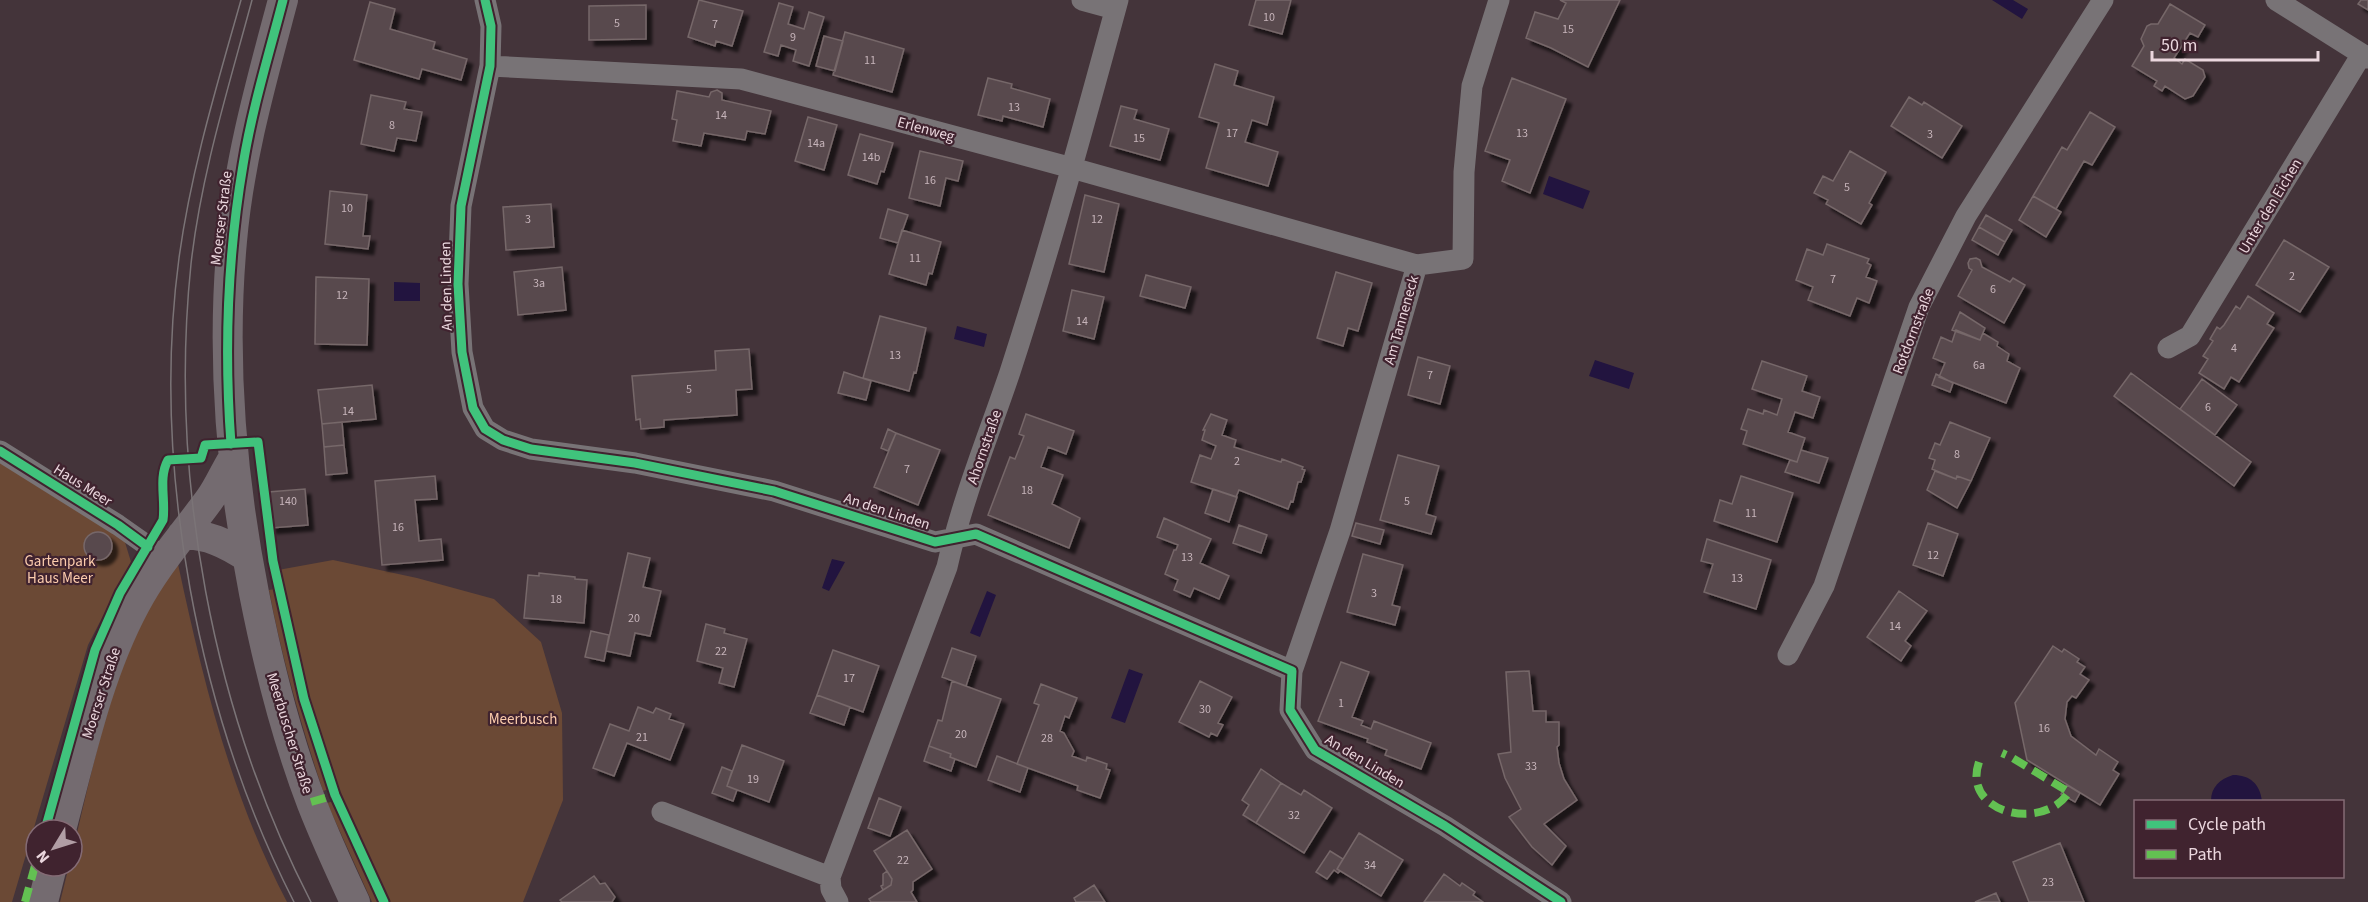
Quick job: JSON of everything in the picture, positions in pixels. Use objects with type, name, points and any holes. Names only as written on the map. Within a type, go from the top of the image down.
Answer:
[{"type":"main road","name":"Moerser Straße","points":[[247,556],[232,460],[227,389],[227,323],[232,239],[243,162],[283,0]]},
{"type":"main road","name":"Moerser Straße","points":[[64,818],[86,735],[108,667],[136,603],[173,547],[210,498],[232,460]]},
{"type":"main road","points":[[173,547],[197,534],[228,544],[247,556]]},
{"type":"main road","name":"Meerbuscher Straße","points":[[247,556],[262,636],[286,724],[311,802],[356,902]]},
{"type":"main road","points":[[43,902],[49,878]]},
{"type":"street","points":[[485,0],[491,26],[490,66]]},
{"type":"street","name":"Ahornstraße","points":[[830,877],[948,567],[954,537],[1010,371],[1072,168],[1116,4],[1082,0]]},
{"type":"street","name":"Am Tanneneck","points":[[1292,670],[1340,531],[1418,266],[1463,259],[1464,172],[1472,86],[1499,0]]},
{"type":"street","name":"Rotdornstraße","points":[[1788,655],[1824,586],[1919,307],[1966,216],[2103,0]]},
{"type":"street","points":[[2277,0],[2365,56]]},
{"type":"street","name":"Unter den Eichen","points":[[2168,348],[2190,336],[2365,56]]},
{"type":"street","name":"Erlenweg","points":[[490,66],[741,79],[1072,168],[1418,266]]},
{"type":"street","name":"An den Linden","points":[[490,66],[461,206],[458,284],[462,352],[473,408],[485,429],[503,440],[531,449],[635,463],[774,491],[935,542],[976,534],[1292,670],[1290,710],[1315,750],[1445,826],[1561,902]]},
{"type":"street","name":"Haus Meer","points":[[0,451],[118,525],[173,547]]},
{"type":"street","points":[[662,812],[830,877],[831,889],[838,902]]},
{"type":"green space","name":"Gartenpark Haus Meer","points":[[0,456],[124,539],[131,562],[88,645],[37,818],[24,818],[24,861],[12,902],[0,902]]},
{"type":"green space","name":"Meerbusch","points":[[333,560],[417,578],[494,599],[541,642],[562,713],[563,800],[523,902],[387,902],[355,835],[319,738],[300,672],[278,570]]},
{"type":"green space","points":[[178,564],[209,694],[234,779],[267,862],[287,902],[60,902],[66,878],[84,878],[84,818],[81,818],[99,741],[123,666],[156,596]]},
{"type":"green space","points":[[275,589],[301,702],[329,789],[323,791],[280,641],[269,590]]},
{"type":"green space","points":[[334,801],[380,902],[372,902],[327,803]]},
{"type":"shaded area","points":[[1992,0],[2013,0],[2028,9],[2022,19]]},
{"type":"shaded area","points":[[1549,176],[1590,191],[1583,209],[1543,194]]},
{"type":"shaded area","points":[[394,282],[420,283],[420,301],[394,301]]},
{"type":"shaded area","points":[[957,326],[987,334],[984,347],[954,339]]},
{"type":"shaded area","points":[[1595,360],[1634,373],[1629,389],[1589,376]]},
{"type":"shaded area","points":[[832,559],[845,562],[829,591],[822,588]]},
{"type":"shaded area","points":[[987,591],[996,595],[980,637],[970,633]]},
{"type":"shaded area","points":[[1129,669],[1143,674],[1125,723],[1111,718]]},
{"type":"shaded area","points":[[2239,775],[2249,779],[2256,785],[2262,800],[2211,800],[2217,784],[2224,779]]},
{"type":"building","points":[[699,0],[743,11],[732,46],[716,41],[715,46],[688,37]]},
{"type":"building","points":[[1256,0],[1291,0],[1282,34],[1249,25]]},
{"type":"building","points":[[1560,0],[1620,0],[1588,67],[1526,38],[1535,12],[1558,19],[1566,3]]},
{"type":"building","points":[[2361,0],[2368,0],[2368,10],[2358,4]]},
{"type":"building","points":[[370,2],[395,9],[390,29],[435,42],[433,49],[467,59],[461,80],[422,69],[419,79],[354,60]]},
{"type":"building","points":[[779,3],[793,7],[788,24],[804,29],[809,12],[824,17],[809,66],[793,61],[796,50],[781,45],[778,56],[764,52]]},
{"type":"building","points":[[2170,4],[2205,25],[2198,37],[2190,33],[2174,58],[2182,64],[2185,59],[2203,70],[2205,77],[2193,96],[2185,99],[2165,86],[2162,91],[2154,86],[2157,81],[2132,66],[2144,46],[2141,39],[2147,26],[2158,24]]},
{"type":"building","points":[[646,5],[646,39],[589,40],[589,6]]},
{"type":"building","points":[[845,32],[904,49],[892,92],[833,75]]},
{"type":"building","points":[[824,36],[843,41],[835,71],[816,66]]},
{"type":"building","points":[[1215,64],[1238,71],[1234,85],[1274,97],[1267,125],[1252,120],[1245,142],[1278,152],[1268,186],[1206,168],[1219,123],[1199,117]]},
{"type":"building","points":[[988,78],[1012,84],[1011,88],[1050,99],[1043,127],[1003,116],[1002,121],[978,115]]},
{"type":"building","points":[[1512,78],[1566,99],[1530,193],[1502,181],[1510,160],[1485,151]]},
{"type":"building","points":[[717,90],[722,93],[722,100],[771,111],[765,134],[747,131],[745,140],[704,133],[701,146],[673,141],[677,120],[672,119],[677,91],[709,97],[711,92]]},
{"type":"building","points":[[371,95],[406,102],[404,109],[422,112],[416,141],[397,138],[394,151],[361,144]]},
{"type":"building","points":[[1909,97],[1922,105],[1924,102],[1962,126],[1942,158],[1891,126]]},
{"type":"building","points":[[1121,106],[1137,110],[1134,119],[1169,129],[1160,160],[1110,146]]},
{"type":"building","points":[[2090,112],[2115,127],[2092,165],[2084,161],[2056,209],[2033,196],[2062,147],[2067,150]]},
{"type":"building","points":[[808,117],[837,125],[824,170],[795,161]]},
{"type":"building","points":[[860,134],[893,143],[884,172],[881,171],[877,184],[848,175]]},
{"type":"building","points":[[920,151],[963,161],[958,181],[946,178],[940,206],[909,198]]},
{"type":"building","points":[[1850,151],[1886,172],[1869,203],[1872,205],[1861,224],[1826,204],[1828,200],[1814,193],[1823,176],[1833,181]]},
{"type":"building","points":[[330,191],[367,195],[363,236],[370,236],[368,249],[325,244]]},
{"type":"building","points":[[1085,195],[1119,204],[1104,272],[1069,264]]},
{"type":"building","points":[[2033,196],[2061,212],[2046,237],[2019,220]]},
{"type":"building","points":[[551,204],[554,247],[506,250],[503,207]]},
{"type":"building","points":[[888,209],[908,215],[898,243],[880,238]]},
{"type":"building","points":[[1986,215],[2012,230],[2005,242],[1979,227]]},
{"type":"building","points":[[1979,227],[2005,242],[1998,255],[1972,240]]},
{"type":"building","points":[[902,230],[941,242],[932,274],[929,273],[926,285],[889,274]]},
{"type":"building","points":[[2284,240],[2329,267],[2300,312],[2256,285]]},
{"type":"building","points":[[1827,244],[1869,259],[1867,263],[1871,265],[1866,277],[1877,281],[1869,303],[1857,298],[1850,316],[1808,300],[1813,287],[1796,280],[1807,249],[1823,255]]},
{"type":"building","points":[[1970,259],[1980,260],[1982,267],[2010,282],[2013,278],[2025,285],[2004,323],[1958,296],[1972,270],[1968,263]]},
{"type":"building","points":[[562,267],[566,310],[518,315],[514,272]]},
{"type":"building","points":[[1336,272],[1372,283],[1358,331],[1348,328],[1343,346],[1317,338]]},
{"type":"building","points":[[1146,275],[1191,287],[1185,308],[1140,296]]},
{"type":"building","points":[[316,277],[369,279],[367,345],[315,344]]},
{"type":"building","points":[[1072,290],[1104,297],[1094,339],[1063,331]]},
{"type":"building","points":[[2248,296],[2274,313],[2267,324],[2274,328],[2239,382],[2231,377],[2224,389],[2199,373],[2208,359],[2203,356],[2213,341],[2210,339],[2217,327],[2220,329],[2224,325],[2236,306],[2240,309]]},
{"type":"building","points":[[1960,312],[1985,328],[1980,340],[1952,330]]},
{"type":"building","points":[[880,316],[926,328],[916,373],[914,372],[909,391],[863,378]]},
{"type":"building","points":[[1956,330],[1980,340],[1983,333],[1998,342],[1997,346],[2009,354],[2007,361],[2020,368],[2006,403],[1939,377],[1945,363],[1933,358],[1941,337],[1952,342]]},
{"type":"building","points":[[749,349],[752,389],[736,390],[737,415],[664,420],[664,427],[641,429],[640,419],[636,420],[632,376],[716,370],[715,351]]},
{"type":"building","points":[[1418,357],[1450,366],[1440,404],[1408,395]]},
{"type":"building","points":[[1762,361],[1807,376],[1802,391],[1820,397],[1813,418],[1795,412],[1788,432],[1805,438],[1797,462],[1743,444],[1747,431],[1741,429],[1748,409],[1763,414],[1764,410],[1777,415],[1782,399],[1752,389]]},
{"type":"building","points":[[844,372],[871,381],[866,400],[838,393]]},
{"type":"building","points":[[2131,373],[2251,462],[2234,486],[2114,396]]},
{"type":"building","points":[[1936,374],[1953,383],[1950,392],[1932,385]]},
{"type":"building","points":[[2202,379],[2237,405],[2215,435],[2180,409]]},
{"type":"building","points":[[372,385],[376,419],[322,424],[318,390]]},
{"type":"building","points":[[1026,414],[1074,431],[1066,454],[1048,447],[1041,467],[1063,475],[1052,504],[1080,518],[1069,548],[988,515],[1010,457],[1015,459],[1024,436],[1019,434]]},
{"type":"building","points":[[1211,414],[1227,420],[1222,435],[1236,440],[1234,447],[1281,462],[1282,459],[1303,467],[1302,469],[1305,470],[1301,482],[1298,482],[1293,502],[1291,501],[1288,509],[1239,490],[1236,497],[1191,482],[1200,455],[1211,459],[1216,446],[1202,440],[1205,430],[1203,430]]},
{"type":"building","points":[[342,422],[344,445],[324,447],[322,424]]},
{"type":"building","points":[[1950,422],[1990,438],[1971,481],[1957,476],[1956,479],[1932,469],[1935,460],[1929,458],[1935,443],[1940,445]]},
{"type":"building","points":[[888,429],[896,433],[888,451],[881,448]]},
{"type":"building","points":[[896,433],[940,450],[918,505],[874,487]]},
{"type":"building","points":[[344,445],[347,473],[326,475],[324,447]]},
{"type":"building","points":[[1801,450],[1828,458],[1819,483],[1785,472],[1790,460],[1797,462]]},
{"type":"building","points":[[1398,455],[1439,466],[1426,514],[1436,517],[1431,534],[1380,520]]},
{"type":"building","points":[[1935,471],[1956,479],[1957,476],[1971,481],[1957,508],[1927,490]]},
{"type":"building","points":[[435,476],[437,499],[415,500],[419,541],[441,539],[443,560],[382,565],[375,481]]},
{"type":"building","points":[[1741,476],[1793,493],[1777,542],[1714,521],[1720,500],[1732,504]]},
{"type":"building","points":[[305,489],[308,525],[271,528],[268,492]]},
{"type":"building","points":[[1213,489],[1237,497],[1229,522],[1205,513]]},
{"type":"building","points":[[1164,518],[1211,539],[1200,563],[1229,576],[1219,599],[1194,588],[1190,597],[1174,590],[1178,580],[1165,574],[1178,545],[1157,537]]},
{"type":"building","points":[[1356,523],[1384,530],[1380,544],[1352,536]]},
{"type":"building","points":[[1928,523],[1958,534],[1943,576],[1913,565]]},
{"type":"building","points":[[1239,525],[1267,535],[1261,553],[1233,543]]},
{"type":"building","points":[[98,532],[108,536],[112,546],[108,556],[98,560],[88,556],[84,546],[88,536]]},
{"type":"building","points":[[1707,539],[1771,560],[1756,609],[1704,592],[1713,564],[1701,561]]},
{"type":"building","points":[[628,553],[650,558],[643,587],[661,591],[650,636],[635,633],[630,656],[606,651]]},
{"type":"building","points":[[1363,554],[1403,565],[1392,605],[1400,607],[1395,625],[1347,612]]},
{"type":"building","points":[[539,573],[587,580],[584,623],[524,618],[528,575],[539,576]]},
{"type":"building","points":[[1899,591],[1927,611],[1905,641],[1911,646],[1901,661],[1867,637]]},
{"type":"building","points":[[706,624],[725,629],[724,633],[747,639],[734,687],[719,683],[723,668],[697,661]]},
{"type":"building","points":[[591,631],[609,635],[604,661],[585,657]]},
{"type":"building","points":[[2053,646],[2062,652],[2064,649],[2079,659],[2077,662],[2085,667],[2080,674],[2089,680],[2076,698],[2072,696],[2067,702],[2065,719],[2071,736],[2096,755],[2099,749],[2118,762],[2113,770],[2119,774],[2100,805],[2027,760],[2015,703]]},
{"type":"building","points":[[952,648],[976,656],[966,686],[942,677]]},
{"type":"building","points":[[833,650],[879,666],[863,712],[817,695]]},
{"type":"building","points":[[1341,662],[1369,672],[1352,717],[1363,721],[1361,725],[1371,729],[1374,721],[1431,743],[1421,769],[1385,755],[1387,750],[1367,742],[1368,739],[1318,721]]},
{"type":"building","points":[[1529,671],[1533,711],[1546,711],[1546,722],[1559,722],[1559,745],[1557,747],[1559,763],[1564,779],[1577,800],[1544,824],[1566,846],[1552,865],[1532,847],[1509,817],[1521,809],[1505,778],[1498,754],[1511,752],[1506,672]]},
{"type":"building","points":[[952,681],[1001,699],[976,767],[929,746],[938,720],[942,721]]},
{"type":"building","points":[[1200,681],[1232,697],[1218,723],[1223,725],[1217,736],[1211,733],[1209,737],[1179,722]]},
{"type":"building","points":[[1041,684],[1077,698],[1069,718],[1065,716],[1060,731],[1064,733],[1074,751],[1072,756],[1086,761],[1087,757],[1107,764],[1106,769],[1110,770],[1100,798],[1077,790],[1078,786],[1017,764],[1039,705],[1034,703]]},
{"type":"building","points":[[817,695],[850,707],[844,725],[810,713]]},
{"type":"building","points":[[638,707],[653,713],[656,708],[671,714],[669,719],[684,724],[670,760],[627,743],[614,776],[593,768],[610,724],[629,731]]},
{"type":"building","points":[[742,745],[784,761],[769,802],[727,786]]},
{"type":"building","points":[[929,746],[951,754],[950,757],[955,759],[951,771],[924,761]]},
{"type":"building","points":[[997,756],[1028,768],[1020,792],[988,780]]},
{"type":"building","points":[[722,767],[732,771],[727,786],[737,790],[733,801],[712,793]]},
{"type":"building","points":[[1261,769],[1281,783],[1256,823],[1243,815],[1249,805],[1242,800]]},
{"type":"building","points":[[1281,783],[1301,795],[1304,790],[1332,808],[1304,853],[1256,823]]},
{"type":"building","points":[[2067,785],[2080,793],[2075,802],[2061,794]]},
{"type":"building","points":[[879,798],[901,807],[890,836],[868,828]]},
{"type":"building","points":[[907,830],[932,869],[913,882],[911,892],[917,902],[871,902],[869,899],[891,885],[892,879],[874,851]]},
{"type":"building","points":[[1359,833],[1403,860],[1381,896],[1337,869]]},
{"type":"building","points":[[2060,843],[2084,902],[2029,902],[2013,862]]},
{"type":"building","points":[[1330,851],[1343,859],[1337,869],[1340,871],[1338,873],[1334,870],[1327,879],[1316,872]]},
{"type":"building","points":[[887,871],[892,879],[891,885],[883,890],[881,886],[883,885],[883,874]]},
{"type":"building","points":[[1444,874],[1460,886],[1462,883],[1475,892],[1473,895],[1483,902],[1424,902]]},
{"type":"building","points":[[594,876],[600,884],[605,883],[615,897],[612,902],[562,902],[560,900]]},
{"type":"building","points":[[1094,885],[1105,902],[1076,902],[1074,898]]},
{"type":"building","points":[[1996,893],[2000,902],[1975,902]]},
{"type":"tram line","points":[[241,0],[206,128],[184,225],[172,338],[172,421],[178,504],[190,588],[208,671],[232,752],[260,829],[294,902]]},
{"type":"tram line","points":[[252,0],[217,130],[196,230],[191,264],[186,345],[187,427],[193,509],[206,591],[224,672],[247,752],[277,828],[311,902]]},
{"type":"marked path","points":[[1979,762],[1977,780],[1982,794],[1993,805],[2008,812],[2025,814],[2042,812],[2057,804],[2069,792],[2002,753]]},
{"type":"marked path","points":[[311,802],[335,795]]},
{"type":"marked path","points":[[25,902],[32,878]]},
{"type":"cycle path","points":[[231,444],[228,304],[233,235],[251,123],[283,0]]},
{"type":"cycle path","points":[[485,0],[491,26],[490,66],[461,206],[458,284],[462,352],[473,408],[485,429],[503,440],[531,449],[635,463],[774,491],[935,542],[976,534],[1292,671],[1290,710],[1315,750],[1445,826],[1561,902]]},
{"type":"cycle path","points":[[48,818],[95,650],[120,593],[163,520],[163,474],[168,460],[201,458],[205,445],[258,442],[273,561],[304,699],[335,795],[384,902]]},
{"type":"cycle path","points":[[0,451],[118,525],[148,547]]}]
